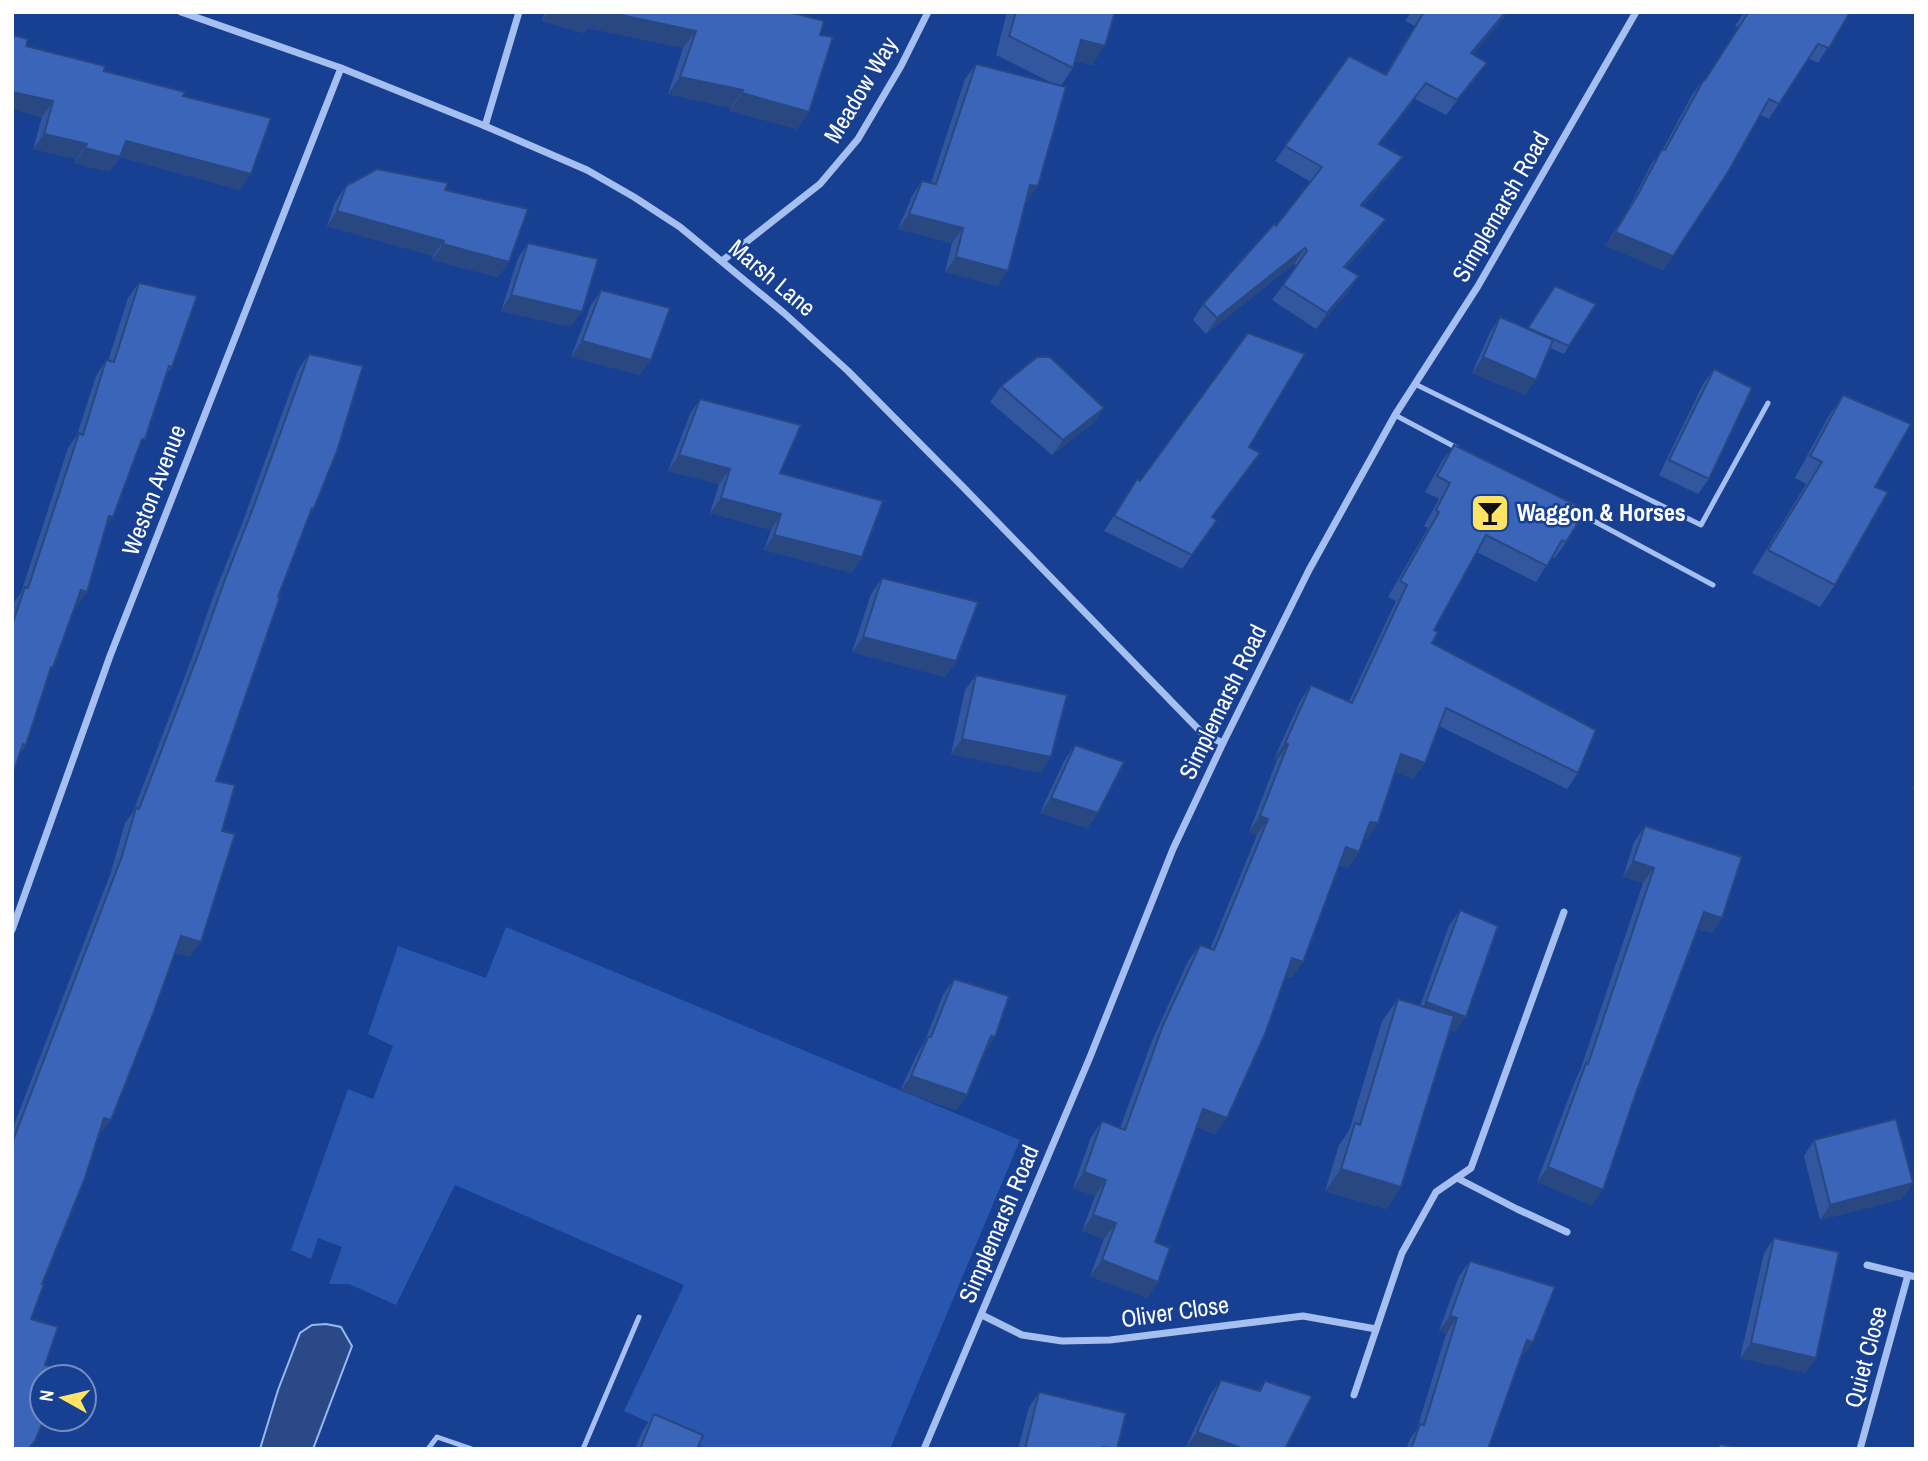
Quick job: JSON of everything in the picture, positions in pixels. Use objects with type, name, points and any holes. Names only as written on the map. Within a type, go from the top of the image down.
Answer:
[{"type":"street","name":"Marsh Lane","points":[[181,12],[341,68],[485,126],[587,170],[680,227],[784,313],[848,371],[1203,734],[1223,743]]},
{"type":"street","points":[[485,126],[519,12]]},
{"type":"street","name":"Meadow Way","points":[[722,261],[820,184],[858,139],[901,66],[928,12]]},
{"type":"street","name":"Simplemarsh Road","points":[[924,1449],[1084,1070],[1173,849],[1223,743],[1309,570],[1395,415],[1478,286],[1636,12]]},
{"type":"street","name":"Weston Avenue","points":[[12,930],[110,656],[341,68]]},
{"type":"street","points":[[1354,1395],[1402,1253],[1436,1192],[1471,1168],[1564,912]]},
{"type":"street","points":[[1457,1178],[1567,1232]]},
{"type":"street","name":"Quiet Close","points":[[1860,1449],[1912,1276],[1867,1265]]},
{"type":"street","name":"Oliver Close","points":[[982,1315],[1022,1335],[1062,1341],[1110,1340],[1303,1316],[1376,1329]]},
{"type":"lane","points":[[1415,384],[1701,525],[1768,403]]},
{"type":"lane","points":[[1395,415],[1468,454]]},
{"type":"lane","points":[[1566,506],[1713,585]]},
{"type":"lane","points":[[583,1449],[639,1317]]},
{"type":"lane","points":[[428,1449],[437,1437],[472,1449]]},
{"type":"shaded area","points":[[506,927],[1020,1140],[890,1449],[708,1449],[624,1411],[684,1285],[455,1185],[396,1305],[349,1284],[329,1284],[342,1247],[318,1238],[311,1259],[291,1250],[348,1089],[373,1099],[393,1046],[368,1034],[398,946],[486,978]]},
{"type":"shaded area","points":[[312,1325],[341,1327],[352,1346],[313,1449],[260,1449],[278,1390],[300,1333]]},
{"type":"building","points":[[607,12],[789,12],[824,21],[820,35],[833,37],[809,112],[742,93],[743,90],[680,77],[696,31]]},
{"type":"building","points":[[1016,12],[1115,12],[1105,46],[1081,40],[1073,68],[1009,36]]},
{"type":"building","points":[[1424,12],[1506,12],[1471,53],[1487,63],[1457,100],[1426,83],[1379,144],[1403,157],[1361,205],[1386,219],[1344,267],[1359,276],[1327,313],[1283,285],[1307,251],[1305,248],[1217,318],[1203,304],[1274,224],[1276,226],[1322,167],[1285,146],[1349,56],[1386,75]]},
{"type":"building","points":[[1746,12],[1850,12],[1829,48],[1818,44],[1779,104],[1769,99],[1728,172],[1673,256],[1615,232],[1704,79],[1748,13]]},
{"type":"building","points":[[12,35],[28,39],[26,46],[105,66],[104,71],[185,92],[183,96],[271,118],[251,174],[126,141],[120,157],[85,148],[87,144],[44,134],[53,101],[12,92]]},
{"type":"building","points":[[976,64],[1066,87],[1038,186],[1030,185],[1008,271],[956,257],[963,228],[909,214],[922,181],[936,184]]},
{"type":"building","points":[[377,169],[448,183],[445,190],[528,209],[509,262],[337,211],[346,186]]},
{"type":"building","points":[[528,243],[598,259],[582,312],[511,295]]},
{"type":"building","points":[[139,283],[197,296],[172,367],[169,366],[145,439],[142,439],[113,517],[109,516],[87,592],[81,590],[51,667],[26,745],[23,744],[12,776],[12,625],[25,587],[28,588],[79,433],[83,435],[106,360],[114,362]]},
{"type":"building","points":[[1555,286],[1596,304],[1569,346],[1528,328]]},
{"type":"building","points":[[601,290],[670,308],[651,360],[582,341]]},
{"type":"building","points":[[1500,317],[1553,340],[1536,380],[1483,357]]},
{"type":"building","points":[[1248,333],[1305,354],[1249,447],[1260,453],[1212,517],[1217,520],[1192,555],[1114,516],[1137,479],[1140,481]]},
{"type":"building","points":[[309,354],[363,366],[337,451],[278,597],[216,781],[235,785],[222,831],[235,834],[201,942],[181,936],[111,1120],[104,1118],[85,1178],[42,1284],[31,1319],[58,1327],[46,1363],[28,1363],[28,1433],[38,1433],[28,1449],[12,1449],[12,1143],[122,856],[136,808],[139,809]]},
{"type":"building","points":[[1037,357],[1050,357],[1104,408],[1063,440],[1001,386]]},
{"type":"building","points":[[1714,369],[1752,388],[1709,479],[1669,460]]},
{"type":"building","points":[[1843,395],[1911,424],[1875,487],[1888,492],[1835,585],[1768,550],[1822,462],[1810,456]]},
{"type":"building","points":[[700,399],[801,425],[780,473],[883,501],[862,557],[774,535],[781,514],[721,498],[730,469],[679,455]]},
{"type":"building","points":[[1454,445],[1586,510],[1566,542],[1562,540],[1547,566],[1486,535],[1434,630],[1438,632],[1432,643],[1596,730],[1578,773],[1446,708],[1425,763],[1401,754],[1378,823],[1370,822],[1359,852],[1346,847],[1303,962],[1292,958],[1265,1034],[1227,1118],[1203,1109],[1155,1242],[1170,1248],[1158,1282],[1102,1260],[1116,1223],[1093,1215],[1106,1180],[1084,1172],[1102,1121],[1125,1130],[1163,1025],[1200,945],[1214,950],[1268,819],[1260,816],[1288,744],[1285,743],[1311,685],[1352,703],[1407,585],[1400,581],[1439,512],[1436,510],[1450,483],[1437,476]]},
{"type":"building","points":[[882,578],[978,602],[956,661],[863,637]]},
{"type":"building","points":[[976,675],[1067,695],[1051,757],[962,739]]},
{"type":"building","points":[[1075,745],[1124,762],[1098,813],[1051,798]]},
{"type":"building","points":[[1645,826],[1742,857],[1722,918],[1704,912],[1636,1093],[1603,1190],[1548,1167],[1586,1063],[1588,1064],[1654,868],[1633,861]]},
{"type":"building","points":[[1460,910],[1498,926],[1466,1017],[1426,1002]]},
{"type":"building","points":[[954,979],[1009,996],[995,1037],[991,1036],[967,1095],[911,1076],[928,1037],[931,1037]]},
{"type":"building","points":[[1398,999],[1454,1016],[1401,1187],[1341,1169],[1355,1123],[1360,1125]]},
{"type":"building","points":[[1896,1119],[1913,1183],[1830,1205],[1814,1140]]},
{"type":"building","points":[[1774,1238],[1839,1252],[1816,1358],[1751,1343]]},
{"type":"building","points":[[1470,1261],[1555,1287],[1533,1342],[1527,1340],[1488,1449],[1411,1449],[1420,1424],[1424,1425],[1457,1318],[1450,1316]]},
{"type":"building","points":[[1221,1380],[1260,1391],[1265,1381],[1312,1396],[1285,1449],[1244,1449],[1197,1432]]},
{"type":"building","points":[[1039,1392],[1126,1413],[1117,1449],[1025,1449]]},
{"type":"building","points":[[654,1414],[703,1435],[698,1447],[702,1449],[640,1449]]},
{"type":"building","points":[[1720,1444],[1739,1449],[1718,1449]]},
{"type":"place","name":"Waggon & Horses","points":[[1490,513]]}]
